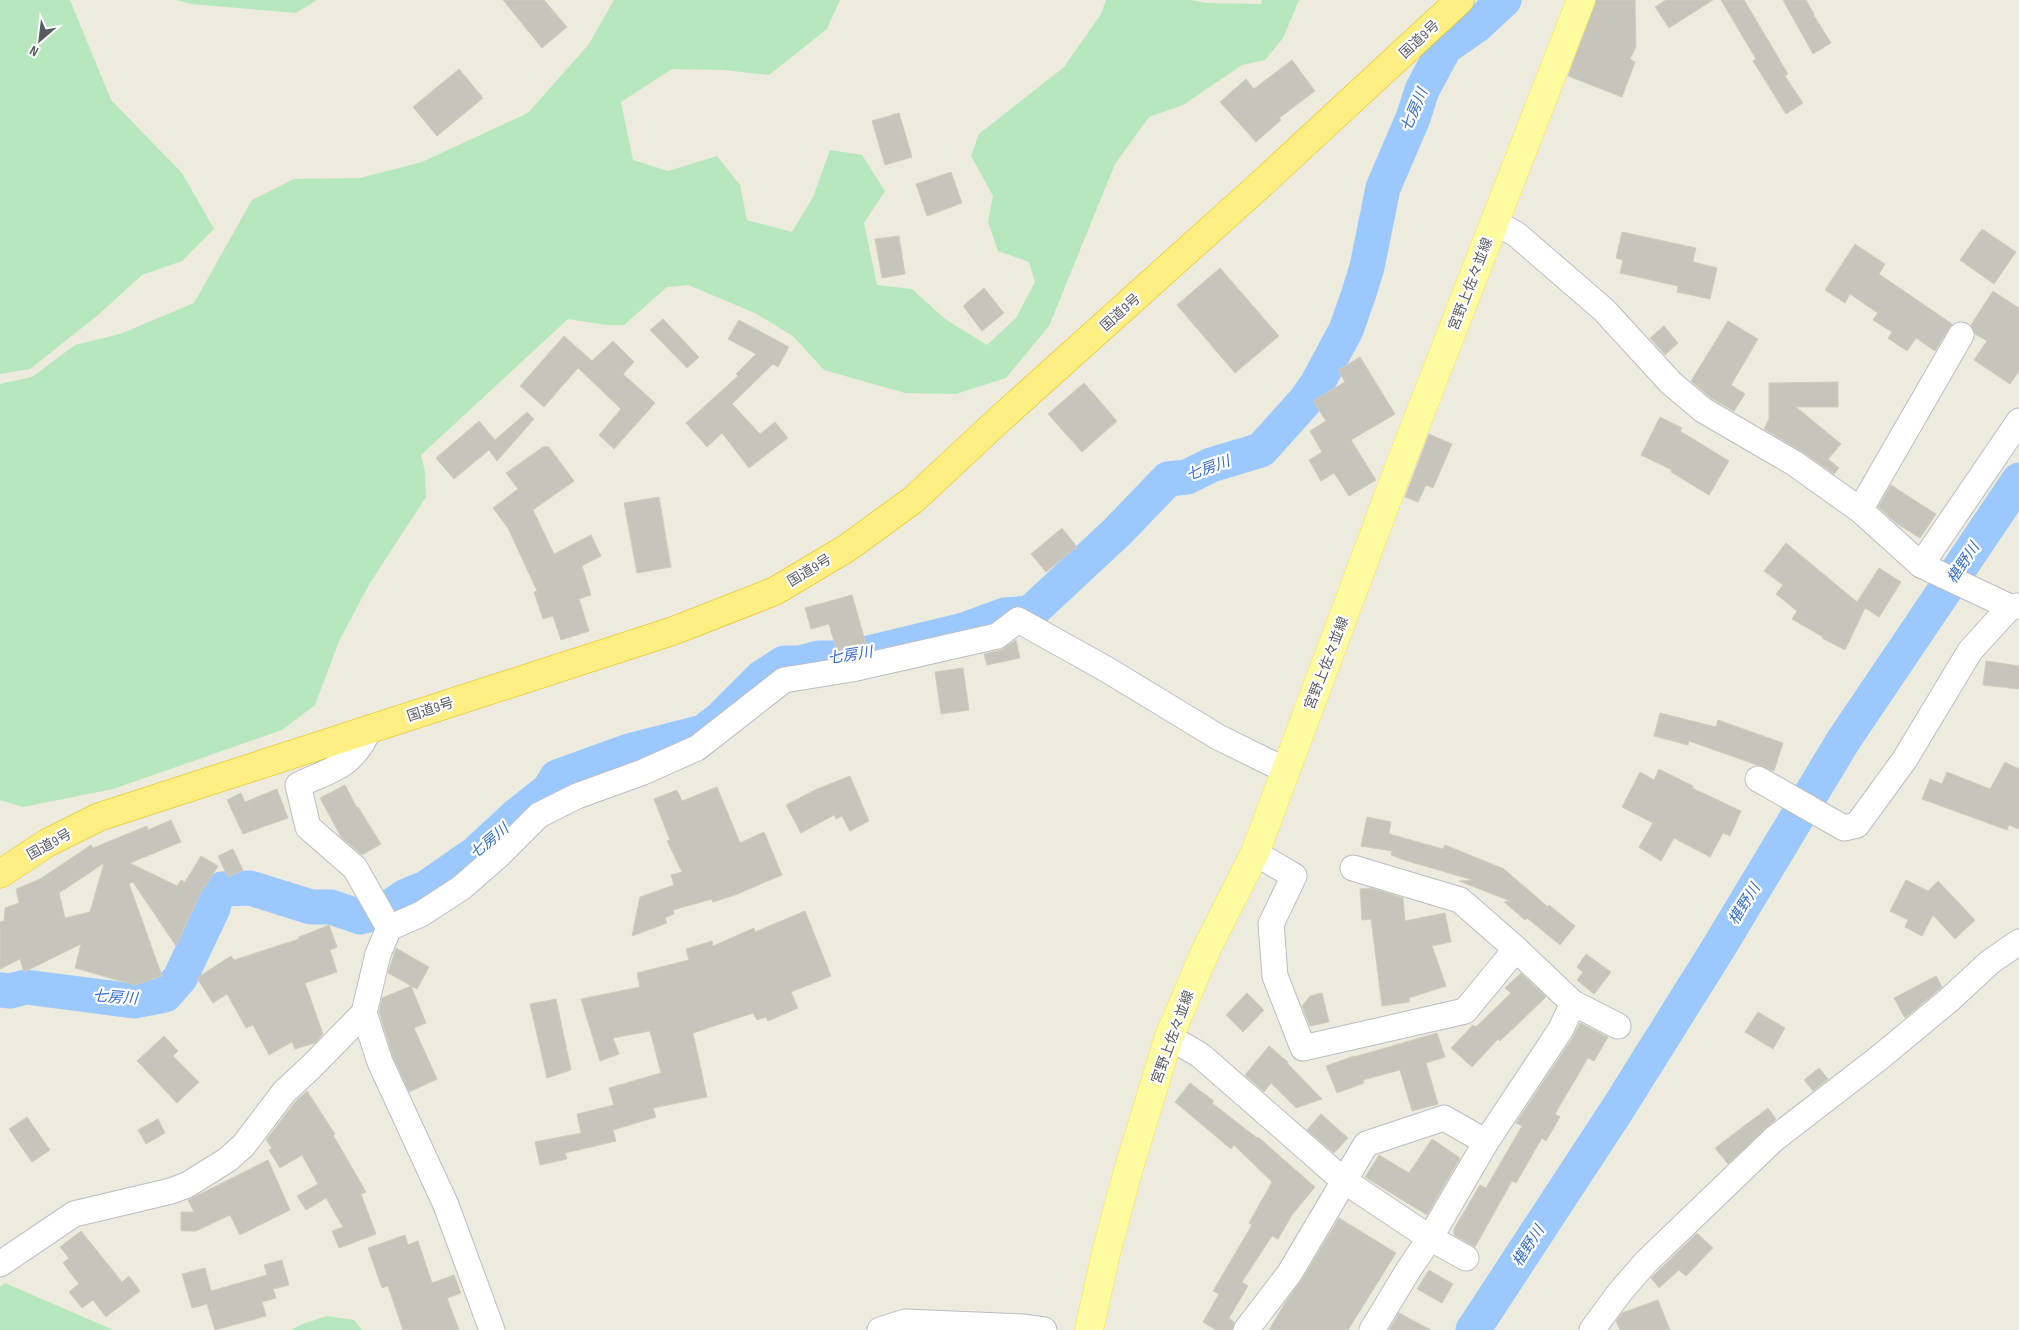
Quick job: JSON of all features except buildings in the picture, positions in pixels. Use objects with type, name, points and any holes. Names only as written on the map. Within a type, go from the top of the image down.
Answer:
[{"type":"highway","name":"国道9号","points":[[0,874],[47,843],[99,818],[673,630],[775,591],[847,548],[913,500],[1001,418],[1260,186],[1460,0]]},
{"type":"main road","name":"宮野上佐々並線","points":[[1089,1330],[1106,1253],[1128,1171],[1169,1037],[1206,950],[1255,853],[1494,222],[1581,0]]},
{"type":"street","points":[[1494,222],[1516,234],[1604,310],[1671,383],[1703,410],[1794,463],[1860,510],[1924,566],[2009,605],[1970,651],[1904,759],[1857,825],[1844,828],[1758,779]]},
{"type":"street","points":[[1860,510],[1961,335]]},
{"type":"street","points":[[1924,566],[2019,421]]},
{"type":"street","points":[[0,1264],[74,1214],[171,1191],[187,1185],[227,1160],[243,1146],[284,1092],[364,1013],[378,954],[389,928],[421,914],[461,888],[500,854],[539,815],[577,796],[643,772],[697,748],[784,680],[852,670],[996,636],[1018,620],[1218,737],[1285,770]]},
{"type":"street","points":[[370,728],[362,745],[347,763],[298,785],[308,827],[355,868],[389,928]]},
{"type":"street","points":[[1255,853],[1294,876],[1271,924],[1275,976],[1303,1048],[1465,1011],[1516,949]]},
{"type":"street","points":[[1353,868],[1460,900],[1516,949],[1573,1003],[1618,1026]]},
{"type":"street","points":[[1592,1330],[1620,1292],[1646,1262],[1774,1139],[1879,1058],[1949,1000],[1990,962],[2019,942]]},
{"type":"street","points":[[1372,1330],[1430,1238],[1486,1142],[1561,1029],[1573,1003]]},
{"type":"street","points":[[364,1013],[380,1062],[446,1205],[492,1330]]},
{"type":"street","points":[[1169,1037],[1200,1055],[1343,1180],[1430,1238],[1466,1258]]},
{"type":"street","points":[[1246,1330],[1289,1274],[1366,1144],[1444,1118],[1486,1142]]},
{"type":"street","points":[[880,1330],[905,1322],[944,1327],[1022,1326],[1044,1330]]},
{"type":"green space","points":[[0,0],[70,0],[111,100],[182,173],[214,229],[182,261],[142,275],[98,315],[30,369],[0,374]]},
{"type":"green space","points":[[177,0],[317,0],[296,13],[191,4]]},
{"type":"green space","points":[[614,0],[840,0],[827,29],[769,75],[724,70],[672,69],[621,102],[633,160],[668,171],[717,156],[740,185],[747,220],[792,232],[813,197],[830,150],[862,155],[885,191],[864,223],[877,285],[912,289],[945,319],[987,345],[1016,318],[1035,282],[1029,262],[998,251],[988,222],[993,196],[971,156],[979,134],[1064,67],[1101,14],[1106,0],[1191,0],[1206,3],[1261,4],[1262,0],[1299,0],[1283,38],[1265,60],[1242,65],[1183,105],[1149,117],[1115,164],[1049,326],[1006,378],[956,394],[905,393],[824,370],[793,336],[755,313],[688,285],[667,287],[624,325],[606,325],[568,319],[421,455],[425,472],[426,497],[370,583],[339,641],[315,705],[282,730],[113,789],[23,807],[0,800],[0,384],[32,377],[75,345],[120,334],[194,303],[252,200],[294,179],[360,178],[422,162],[528,113],[589,44]]},
{"type":"green space","points":[[5,1283],[112,1330],[0,1330],[0,1287]]},
{"type":"green space","points":[[327,1316],[354,1320],[362,1330],[291,1330],[300,1325]]},
{"type":"waterway","name":"七房川","points":[[0,990],[10,991],[26,987],[134,1001],[165,995],[180,978],[213,908],[216,897],[222,889],[250,888],[311,907],[331,907],[360,917],[384,911],[406,896],[426,888],[475,854],[516,816],[549,790],[557,777],[629,751],[703,732],[719,720],[761,678],[784,663],[800,663],[819,658],[848,658],[964,630],[1005,615],[1030,613],[1117,532],[1168,479],[1187,477],[1211,465],[1261,450],[1305,401],[1317,384],[1346,330],[1367,267],[1383,188],[1413,118],[1422,90],[1445,47],[1477,25],[1504,0]]},
{"type":"waterway","name":"椹野川","points":[[1473,1330],[1617,1110],[1719,947],[1843,741],[2019,480]]}]
